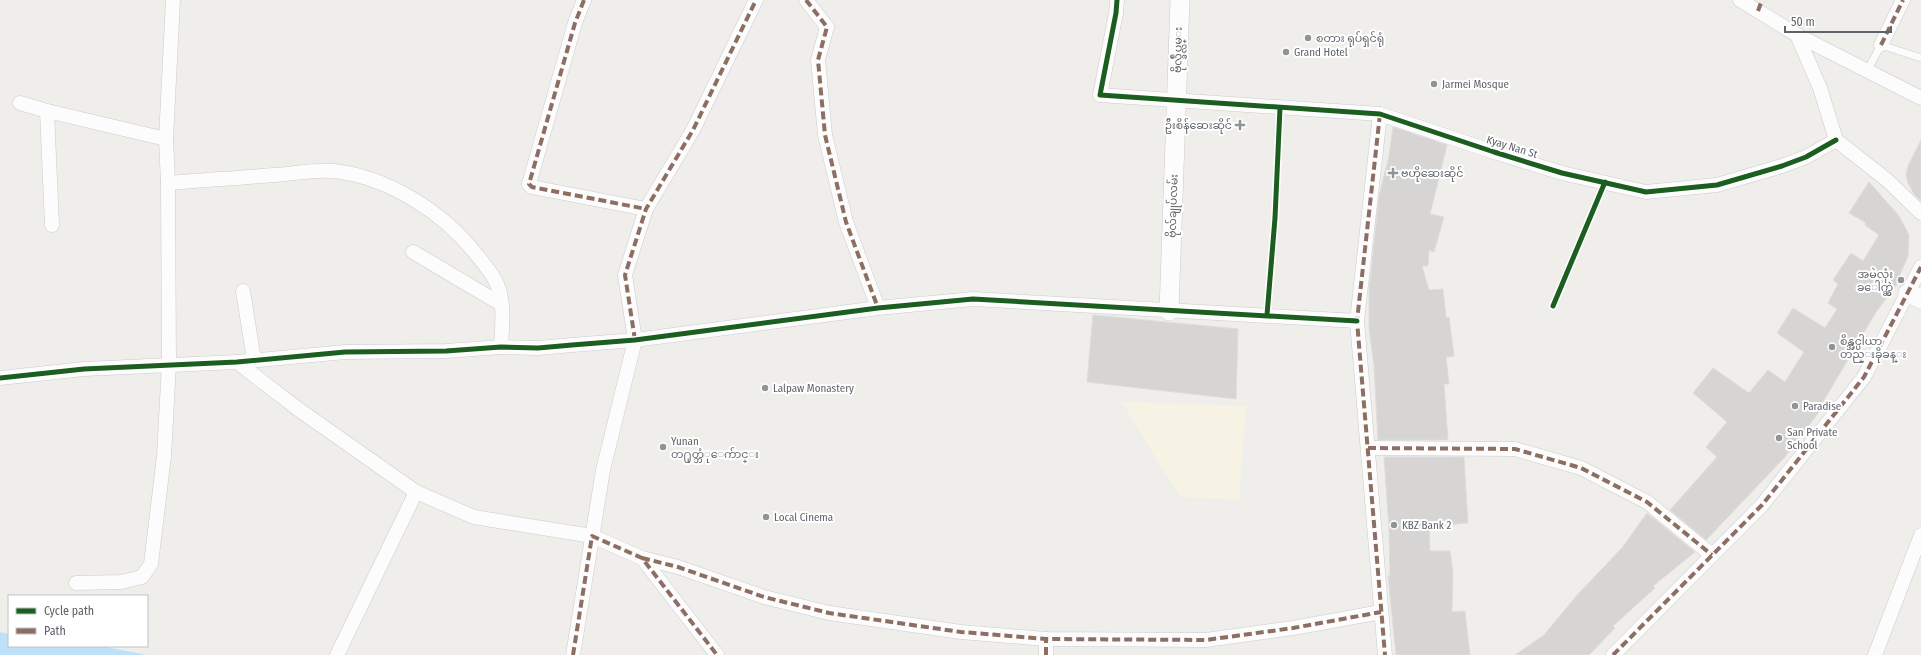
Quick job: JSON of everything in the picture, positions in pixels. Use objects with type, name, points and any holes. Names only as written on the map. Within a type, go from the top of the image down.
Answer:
[{"type":"street","points":[[76,583],[121,582],[142,577],[151,564],[164,456],[169,364],[168,183],[166,139],[173,0]]},
{"type":"street","points":[[584,0],[575,23],[529,184],[532,187],[646,209]]},
{"type":"street","points":[[573,655],[603,470],[635,340],[625,275],[646,209],[693,130],[756,0]]},
{"type":"street","points":[[806,0],[827,27],[818,60],[825,135],[846,222],[878,308]]},
{"type":"street","name":"Kyay Nan St","points":[[1116,0],[1116,13],[1100,96],[1380,114],[1562,173],[1646,192],[1717,185],[1782,166],[1806,157],[1836,140]]},
{"type":"street","name":"ဗိုလ္ခ်ဳပ္လမ္း","points":[[1177,101],[1180,0]]},
{"type":"street","points":[[1740,0],[1760,6],[1797,35],[1921,98]]},
{"type":"street","points":[[1881,45],[1903,0]]},
{"type":"street","points":[[1797,35],[1820,88],[1836,140],[1886,180],[1921,213]]},
{"type":"street","name":"ဗိုလ်ချုပ်လမ်း","points":[[1169,311],[1177,101]]},
{"type":"street","points":[[20,102],[47,111],[166,139]]},
{"type":"street","points":[[47,111],[52,225]]},
{"type":"street","points":[[1380,114],[1357,321],[1385,655]]},
{"type":"street","points":[[168,183],[275,175],[305,171],[333,171],[358,176],[405,194],[453,228],[468,243],[492,274],[500,294],[501,347]]},
{"type":"street","points":[[413,252],[501,304]]},
{"type":"street","points":[[1613,655],[1762,505],[1864,377],[1915,296],[1921,267]]},
{"type":"street","points":[[243,291],[254,360]]},
{"type":"street","points":[[0,378],[84,369],[237,362],[345,352],[446,351],[501,347],[538,348],[635,340],[878,308],[973,299],[1357,321]]},
{"type":"street","points":[[237,362],[298,409],[416,492],[474,517],[592,536],[642,558],[678,567],[764,597],[829,613],[961,632],[1046,639],[1206,640],[1294,628],[1381,612]]},
{"type":"street","points":[[1368,448],[1515,448],[1581,468],[1647,502],[1712,555]]},
{"type":"street","points":[[337,655],[416,492]]},
{"type":"street","points":[[1875,655],[1921,535]]},
{"type":"street","points":[[642,558],[717,655]]},
{"type":"street","points":[[1046,639],[1046,655]]},
{"type":"lane","points":[[1868,71],[1881,45],[1921,58]]},
{"type":"shaded area","points":[[1122,402],[1246,406],[1239,500],[1180,497]]},
{"type":"water","points":[[0,632],[8,634],[8,647],[106,647],[147,655],[0,655]]},
{"type":"building","points":[[1393,127],[1447,145],[1430,214],[1444,217],[1434,252],[1429,250],[1428,266],[1422,266],[1429,290],[1443,289],[1446,318],[1449,317],[1454,356],[1446,357],[1449,384],[1444,384],[1448,440],[1378,440],[1374,366],[1369,328],[1369,291],[1379,196],[1389,156]]},
{"type":"building","points":[[1921,140],[1921,201],[1914,194],[1908,183],[1906,175],[1908,166]]},
{"type":"building","points":[[1869,182],[1899,216],[1909,235],[1908,256],[1897,284],[1876,312],[1820,407],[1822,408],[1784,458],[1706,540],[1670,510],[1717,457],[1706,447],[1727,422],[1693,393],[1713,368],[1749,393],[1768,370],[1785,382],[1804,352],[1777,333],[1793,308],[1825,328],[1837,309],[1828,303],[1838,284],[1833,280],[1851,253],[1863,261],[1879,235],[1865,225],[1866,223],[1849,213]]},
{"type":"building","points":[[1093,315],[1238,329],[1236,399],[1087,382]]},
{"type":"building","points":[[1384,457],[1464,457],[1468,523],[1429,526],[1430,551],[1450,551],[1453,572],[1452,612],[1465,611],[1470,655],[1396,655],[1388,576],[1390,576],[1389,529]]},
{"type":"building","points":[[1647,513],[1695,552],[1653,586],[1655,588],[1613,626],[1615,628],[1589,655],[1515,655],[1544,635],[1578,594],[1622,548]]},
{"type":"marked path","points":[[584,0],[575,23],[529,184],[532,187],[646,209]]},
{"type":"marked path","points":[[635,340],[625,275],[646,209],[693,130],[756,0]]},
{"type":"marked path","points":[[806,0],[827,27],[818,60],[825,135],[846,222],[878,308]]},
{"type":"marked path","points":[[1758,11],[1762,0]]},
{"type":"marked path","points":[[1881,45],[1903,0]]},
{"type":"marked path","points":[[1380,114],[1357,321],[1385,655]]},
{"type":"marked path","points":[[1613,655],[1762,505],[1864,377],[1921,267]]},
{"type":"marked path","points":[[1368,448],[1515,449],[1581,468],[1647,502],[1712,555]]},
{"type":"marked path","points":[[573,655],[592,536],[642,558],[717,655]]},
{"type":"marked path","points":[[642,558],[678,567],[764,597],[829,613],[961,632],[1046,639],[1206,640],[1293,628],[1381,612]]},
{"type":"marked path","points":[[1046,639],[1046,655]]},
{"type":"cycle path","points":[[1117,0],[1116,13],[1100,95],[1380,114],[1562,173],[1646,192],[1717,185],[1782,166],[1806,157],[1836,140]]},
{"type":"cycle path","points":[[1267,315],[1275,218],[1280,108]]},
{"type":"cycle path","points":[[1553,306],[1605,182]]},
{"type":"cycle path","points":[[0,378],[84,369],[237,362],[345,352],[446,351],[501,347],[538,348],[635,340],[878,308],[973,299],[1357,321]]},
{"type":"place","name":"စတား ရုပ်ရှင်ရုံ","points":[[1308,38]]},
{"type":"place","name":"Grand Hotel","points":[[1286,52]]},
{"type":"place","name":"Jarmei Mosque","points":[[1434,84]]},
{"type":"place","name":"ဦးစိန်ဆေးဆိုင်","points":[[1240,125]]},
{"type":"place","name":"ဗဟိုဆေးဆိုင်","points":[[1393,173]]},
{"type":"place","name":"အမဲလုံး ခ‌ေါက္ဆွဲ","points":[[1901,280]]},
{"type":"place","name":"စိန္အင္ပါယာ တည္းခိုခန္း","points":[[1832,347]]},
{"type":"place","name":"Lalpaw Monastery","points":[[765,388]]},
{"type":"place","name":"Paradise","points":[[1795,406]]},
{"type":"place","name":"San Private School","points":[[1779,438]]},
{"type":"place","name":"Yunan တ႐ုတ္ဘံုေက်ာင္း","points":[[663,447]]},
{"type":"place","name":"Local Cinema","points":[[766,517]]},
{"type":"place","name":"KBZ Bank 2","points":[[1394,525]]}]
